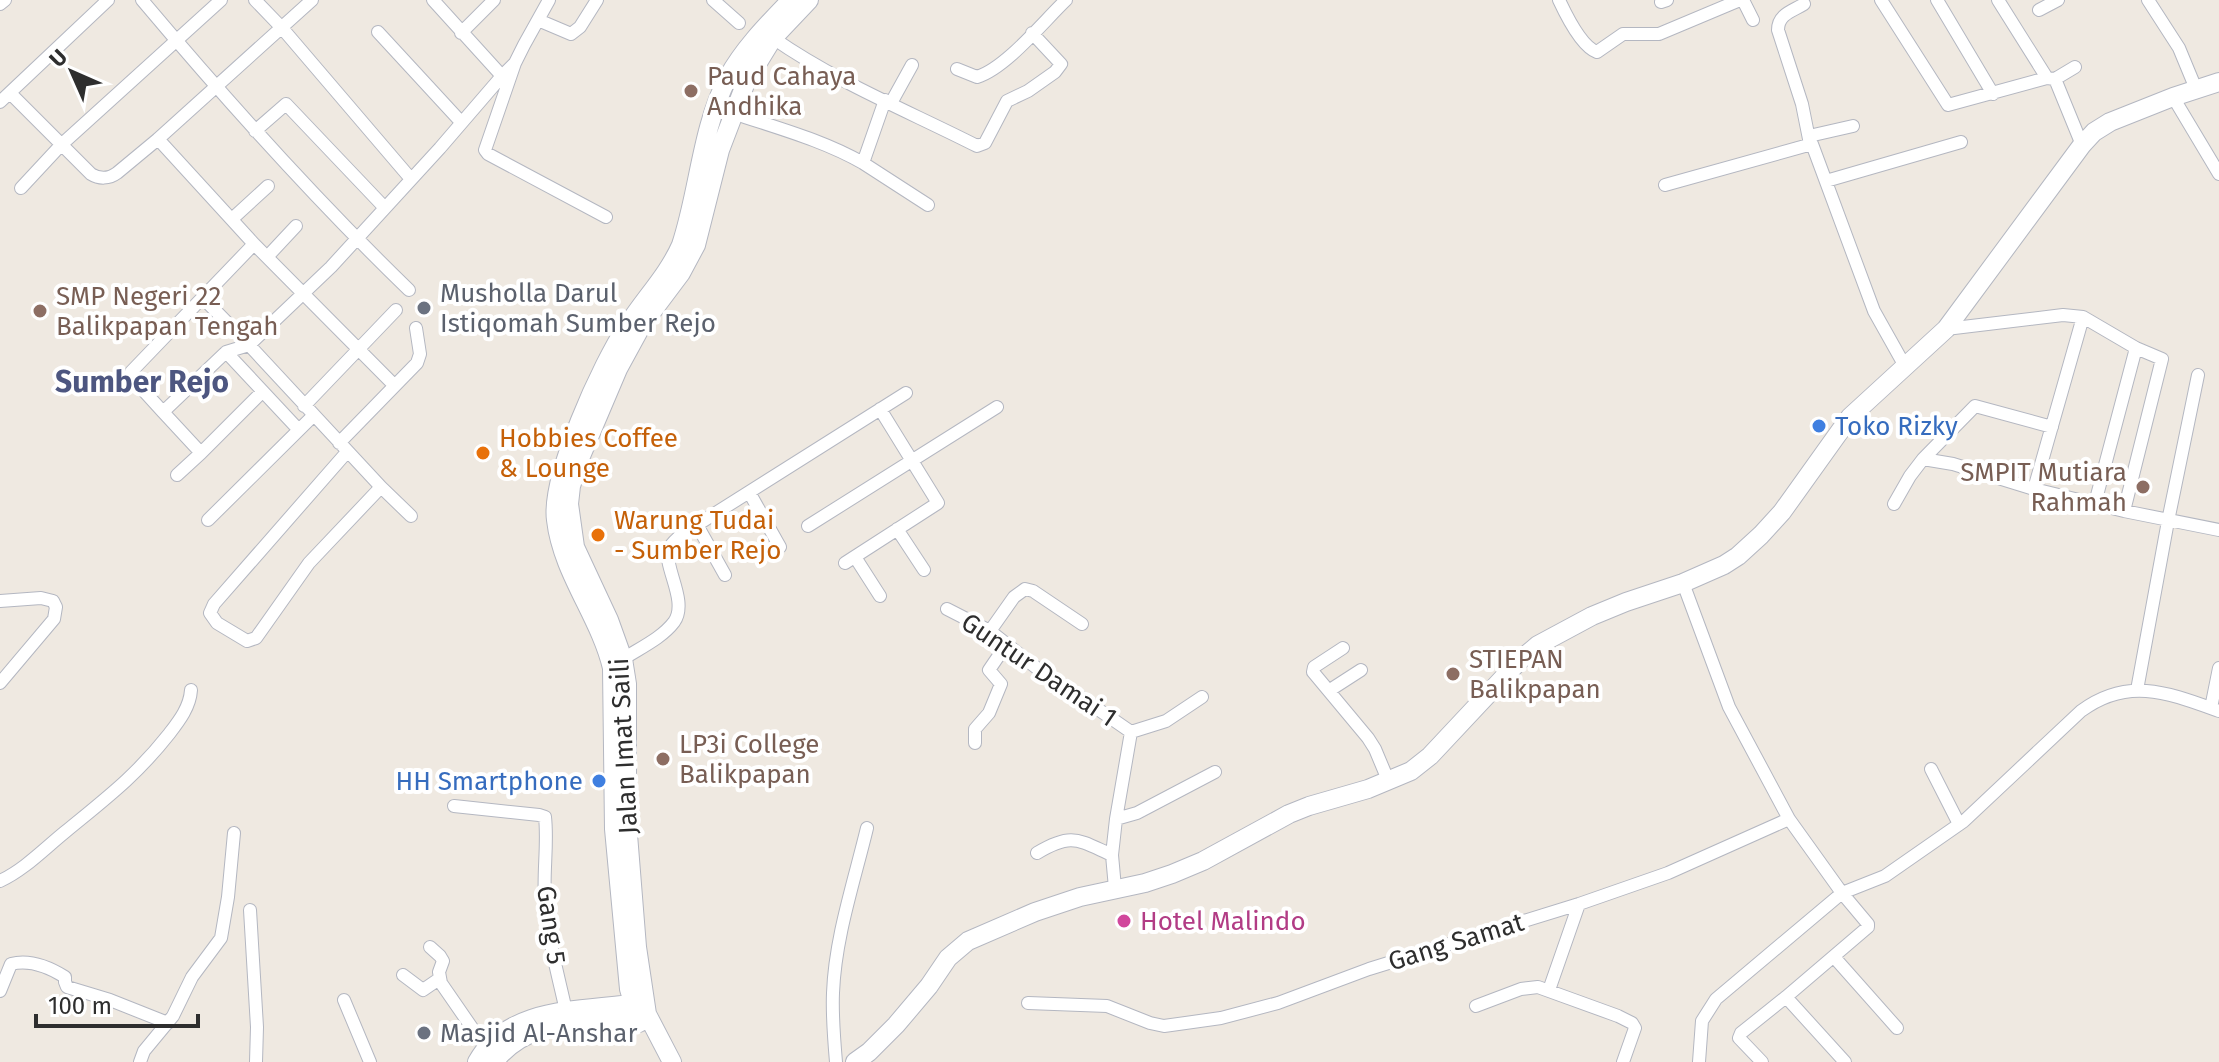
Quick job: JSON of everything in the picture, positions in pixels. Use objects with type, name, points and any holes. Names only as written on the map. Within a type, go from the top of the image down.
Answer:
[{"type":"main road","name":"Jalan Imat Saili","points":[[634,1005],[637,947],[627,822],[627,684],[623,659],[609,620],[575,547],[569,504],[575,473],[607,392],[681,245],[713,118],[727,80],[766,26],[791,0]]},
{"type":"main road","name":"Jalan Imat Saili","points":[[634,1005],[614,829],[612,668],[607,647],[559,538],[556,503],[564,465],[614,346],[681,273],[696,245],[720,150],[753,67],[773,38],[809,0]]},
{"type":"main road","points":[[855,1062],[896,1025],[948,958],[968,941],[1035,912],[1080,897],[1172,874],[1299,810],[1368,789],[1411,771],[1430,756],[1500,680],[1538,645],[1603,611],[1724,565],[1761,535],[1782,512],[1850,417],[1946,329],[2094,132],[2110,122],[2219,82]]},
{"type":"main road","points":[[486,1057],[509,1028],[524,1021],[566,1011],[634,1005]]},
{"type":"main road","points":[[486,1057],[549,1026],[617,1020],[634,1005]]},
{"type":"main road","points":[[634,1005],[660,1062]]},
{"type":"main road","points":[[634,1005],[672,1062]]},
{"type":"street","points":[[0,4],[5,0]]},
{"type":"street","points":[[108,0],[5,97],[91,174],[104,178],[117,173],[158,139],[312,0]]},
{"type":"street","points":[[142,0],[255,131],[356,239],[409,290]]},
{"type":"street","points":[[21,188],[61,145],[221,0]]},
{"type":"street","points":[[255,0],[411,179]]},
{"type":"street","points":[[433,0],[502,76]]},
{"type":"street","points":[[461,33],[494,0]]},
{"type":"street","points":[[549,0],[515,63],[485,147],[486,152],[606,217]]},
{"type":"street","points":[[538,20],[571,34],[580,27],[597,0]]},
{"type":"street","points":[[713,0],[739,23]]},
{"type":"street","points":[[957,69],[972,76],[983,74],[1007,58],[1066,0]]},
{"type":"street","points":[[1559,0],[1567,17],[1594,52],[1623,34],[1659,34],[1742,0],[1753,20]]},
{"type":"street","points":[[1881,0],[1948,105],[2051,79],[2075,67]]},
{"type":"street","points":[[1937,0],[1993,94]]},
{"type":"street","points":[[1998,0],[2051,79],[2082,145]]},
{"type":"street","points":[[2039,10],[2058,0]]},
{"type":"street","points":[[2148,0],[2179,48],[2196,89]]},
{"type":"street","points":[[1804,4],[1783,16],[1778,30],[1810,140],[1874,311],[1906,368]]},
{"type":"street","points":[[378,32],[461,122]]},
{"type":"street","points":[[773,38],[817,66],[977,146],[985,143],[1007,101],[1028,91],[1061,64],[1030,35]]},
{"type":"street","points":[[163,412],[226,352],[249,345],[331,267],[515,63]]},
{"type":"street","points":[[863,163],[888,101],[912,65]]},
{"type":"street","points":[[2173,97],[2219,174]]},
{"type":"street","points":[[255,131],[286,104],[385,208]]},
{"type":"street","points":[[733,113],[848,154],[928,205]]},
{"type":"street","points":[[1665,185],[1853,126]]},
{"type":"street","points":[[158,139],[254,244],[394,385]]},
{"type":"street","points":[[1826,181],[1961,142]]},
{"type":"street","points":[[232,219],[268,186]]},
{"type":"street","points":[[267,257],[296,226]]},
{"type":"street","points":[[201,453],[131,376],[131,372],[254,244]]},
{"type":"street","points":[[203,298],[411,516]]},
{"type":"street","points":[[208,520],[298,429],[359,350],[396,310]]},
{"type":"street","points":[[1946,329],[2063,315],[2083,317],[2136,348],[2162,359],[2124,511]]},
{"type":"street","points":[[2034,489],[2083,317]]},
{"type":"street","points":[[381,487],[309,563],[256,638],[251,641],[242,639],[217,623],[210,613],[214,604],[394,385],[419,359],[416,328]]},
{"type":"street","points":[[2095,503],[2136,348]]},
{"type":"street","points":[[226,352],[298,429]]},
{"type":"street","points":[[2137,690],[2198,375]]},
{"type":"street","points":[[177,475],[262,392]]},
{"type":"street","points":[[623,659],[666,631],[677,618],[679,607],[667,555],[681,535],[906,393]]},
{"type":"street","points":[[1894,504],[1923,459],[1975,406],[2052,427]]},
{"type":"street","points":[[808,526],[997,407]]},
{"type":"street","points":[[880,409],[938,503],[850,560],[880,596]]},
{"type":"street","points":[[1923,459],[1953,464],[2034,489],[2124,511],[2219,530]]},
{"type":"street","points":[[749,492],[780,547]]},
{"type":"street","points":[[697,525],[725,575]]},
{"type":"street","points":[[897,529],[924,570]]},
{"type":"street","points":[[1683,583],[1729,707],[1789,819],[1869,925],[1739,1035],[1762,1062]]},
{"type":"street","points":[[990,631],[1014,597],[1025,589],[1033,591],[1082,624]]},
{"type":"street","points":[[0,601],[41,598],[53,601],[56,607],[54,619],[0,683]]},
{"type":"street","name":"Guntur Damai 1","points":[[947,609],[990,631],[1057,684],[1131,732]]},
{"type":"street","points":[[975,743],[975,729],[989,713],[1001,684],[989,670],[1006,645]]},
{"type":"street","points":[[1343,648],[1313,668],[1313,672],[1375,749],[1388,780]]},
{"type":"street","points":[[1699,1062],[1702,1021],[1716,999],[1842,893],[1885,876],[1959,824],[2081,711],[2106,695],[2137,690],[2170,695],[2215,710],[2219,668]]},
{"type":"street","points":[[1330,690],[1361,670]]},
{"type":"street","points":[[0,881],[21,869],[114,794],[147,762],[188,706],[191,690]]},
{"type":"street","points":[[1115,888],[1112,855],[1131,732],[1166,721],[1202,697]]},
{"type":"street","points":[[1931,769],[1959,824]]},
{"type":"street","points":[[1116,819],[1137,813],[1215,772]]},
{"type":"street","name":"Gang 5","points":[[454,806],[543,816],[546,820],[543,869],[546,918],[566,1011]]},
{"type":"street","name":"Gang Samat","points":[[1028,1003],[1116,1008],[1164,1026],[1221,1018],[1278,1003],[1369,969],[1668,873],[1789,819]]},
{"type":"street","points":[[836,1062],[835,971],[867,828]]},
{"type":"street","points":[[140,1062],[144,1051],[168,1023],[192,977],[221,938],[234,833]]},
{"type":"street","points":[[1037,853],[1053,843],[1073,839],[1112,855]]},
{"type":"street","points":[[1549,990],[1579,904]]},
{"type":"street","points":[[250,910],[256,1062]]},
{"type":"street","points":[[403,975],[423,990],[439,979],[443,961],[430,947]]},
{"type":"street","points":[[1834,957],[1897,1028]]},
{"type":"street","points":[[0,991],[11,964],[40,964],[65,977],[67,987],[168,1023]]},
{"type":"street","points":[[439,979],[479,1038],[486,1057]]},
{"type":"street","points":[[1476,1006],[1527,988],[1549,990],[1632,1023],[1634,1033],[1623,1062]]},
{"type":"street","points":[[1786,997],[1845,1062]]},
{"type":"street","points":[[344,1000],[370,1062]]},
{"type":"place","name":"Paud Cahaya Andhika","points":[[691,91]]},
{"type":"place","name":"Musholla Darul Istiqomah Sumber Rejo","points":[[424,308]]},
{"type":"place","name":"SMP Negeri 22 Balikpapan Tengah","points":[[40,311]]},
{"type":"place","name":"Toko Rizky","points":[[1819,426]]},
{"type":"place","name":"Hobbies Coffee & Lounge","points":[[483,453]]},
{"type":"place","name":"SMPIT Mutiara Rahmah","points":[[2143,487]]},
{"type":"place","name":"Warung Tudai - Sumber Rejo","points":[[598,535]]},
{"type":"place","name":"STIEPAN Balikpapan","points":[[1453,674]]},
{"type":"place","name":"LP3i College Balikpapan","points":[[663,759]]},
{"type":"place","name":"HH Smartphone","points":[[599,781]]},
{"type":"place","name":"Hotel Malindo","points":[[1124,921]]},
{"type":"place","name":"Masjid Al-Anshar","points":[[424,1033]]},
{"type":"district","name":"Sumber Rejo","points":[[142,382]]}]
